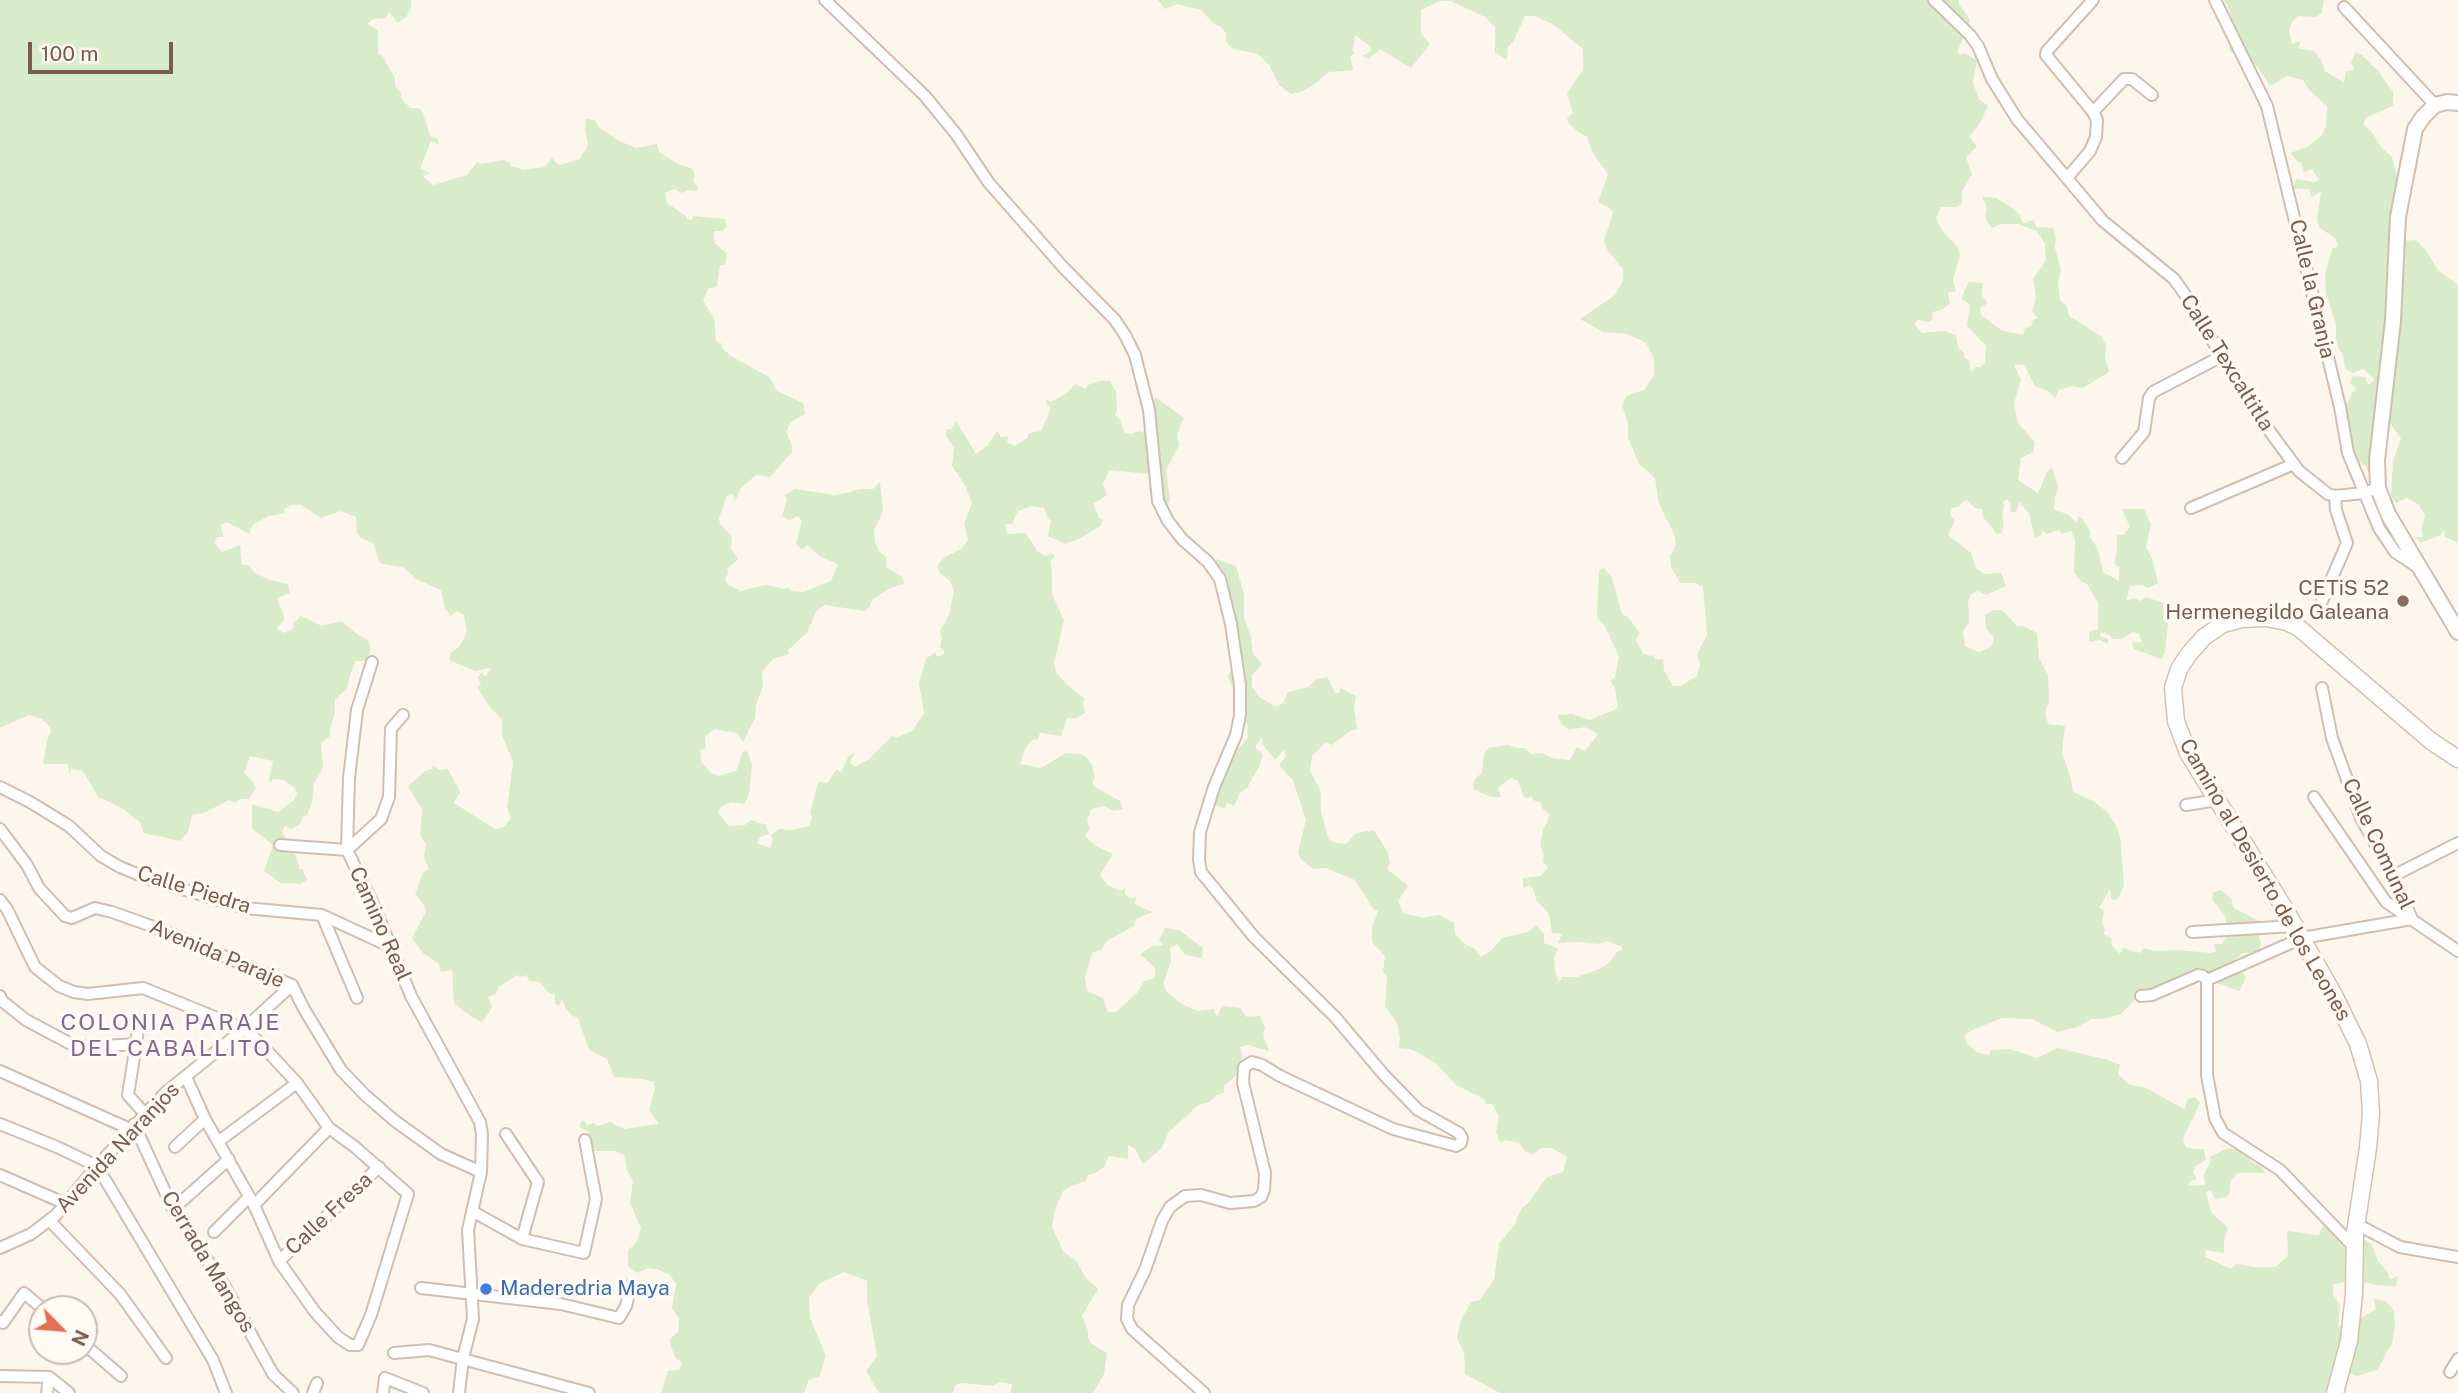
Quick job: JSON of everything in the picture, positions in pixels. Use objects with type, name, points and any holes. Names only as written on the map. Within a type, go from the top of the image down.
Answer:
[{"type":"main road","name":"Camino al Desierto de los Leones","points":[[2335,1393],[2349,1341],[2356,1228],[2371,1114],[2369,1081],[2358,1044],[2298,932],[2188,753],[2176,721],[2173,688],[2179,669],[2204,636],[2223,624],[2242,618],[2266,618],[2287,622],[2299,628],[2431,741],[2458,759]]},
{"type":"street","points":[[825,0],[925,96],[956,134],[989,183],[1062,266],[1115,320],[1125,335],[1135,355],[1149,410],[1158,501],[1168,521],[1182,539],[1208,562],[1220,579],[1231,624],[1240,685],[1240,715],[1236,735],[1214,787],[1200,832],[1201,872],[1254,937],[1336,1017],[1384,1075],[1418,1110],[1459,1133],[1462,1138],[1461,1143],[1456,1146],[1394,1129],[1262,1065],[1252,1062],[1244,1066],[1243,1083],[1265,1173],[1265,1190],[1261,1197],[1254,1201],[1230,1203],[1193,1195],[1185,1196],[1170,1207],[1128,1305],[1127,1319],[1132,1329],[1204,1393]]},
{"type":"street","name":"Calle Texcaltitla","points":[[1934,0],[1970,35],[1978,46],[1992,79],[2017,119],[2103,221],[2174,279],[2248,402],[2294,464],[2328,495],[2335,496]]},
{"type":"street","points":[[2067,178],[2090,152],[2096,137],[2097,120],[2046,55],[2093,0]]},
{"type":"street","name":"Calle la Granja","points":[[2215,0],[2267,106],[2340,407],[2348,453],[2371,490]]},
{"type":"street","points":[[2344,7],[2435,106]]},
{"type":"street","points":[[2093,112],[2124,79],[2132,79],[2152,95]]},
{"type":"street","points":[[2458,103],[2447,102],[2435,106],[2415,129],[2402,188],[2393,321],[2371,490],[2458,632]]},
{"type":"street","points":[[2122,458],[2144,432],[2149,398],[2153,392],[2222,356]]},
{"type":"street","points":[[2191,508],[2294,464]]},
{"type":"street","points":[[2319,608],[2347,543],[2336,510],[2335,496],[2371,490]]},
{"type":"street","name":"Camino Real","points":[[372,662],[357,710],[349,778],[347,850],[374,906],[411,996],[480,1122],[482,1134],[481,1172],[468,1230],[473,1319],[463,1358],[459,1393]]},
{"type":"street","name":"Calle Comunal","points":[[2322,688],[2332,737],[2361,818],[2393,876],[2412,919],[2458,951]]},
{"type":"street","points":[[280,845],[347,850],[381,819],[389,797],[391,729],[403,715]]},
{"type":"street","name":"Calle Piedra","points":[[0,787],[69,826],[101,856],[149,879],[245,908],[322,915],[389,946]]},
{"type":"street","points":[[2314,797],[2386,902],[2412,919]]},
{"type":"street","points":[[2186,805],[2217,800]]},
{"type":"street","name":"Avenida Paraje","points":[[0,830],[27,865],[39,888],[65,916],[72,918],[95,908],[112,912],[292,985],[341,1070],[365,1095],[395,1121],[441,1154],[481,1172]]},
{"type":"street","points":[[2393,876],[2458,844]]},
{"type":"street","points":[[0,900],[35,967],[59,986],[88,994],[144,988],[244,1029],[297,1083],[329,1128],[379,1167],[408,1194],[371,1315],[358,1345],[350,1345],[338,1337],[279,1261],[186,1077]]},
{"type":"street","points":[[322,915],[357,998]]},
{"type":"street","name":"Calle Comunal","points":[[2298,932],[2412,919]]},
{"type":"street","points":[[2192,932],[2298,932]]},
{"type":"street","points":[[2140,996],[2152,995],[2198,975],[2205,978],[2298,932]]},
{"type":"street","points":[[2205,978],[2207,1074],[2215,1118],[2223,1133],[2280,1170],[2355,1248]]},
{"type":"street","name":"Avenida Naranjos","points":[[0,1248],[31,1234],[49,1220],[166,1093],[244,1029],[292,985]]},
{"type":"street","points":[[0,996],[2,1001],[26,1020],[69,1043],[89,1047],[136,1044]]},
{"type":"street","points":[[139,1021],[128,1095],[145,1114]]},
{"type":"street","points":[[0,1071],[132,1127]]},
{"type":"street","points":[[219,1141],[297,1083]]},
{"type":"street","points":[[175,1147],[205,1119]]},
{"type":"street","points":[[0,1124],[97,1166],[213,1360],[226,1393]]},
{"type":"street","name":"Cerrada Mangos","points":[[132,1127],[173,1209],[224,1285],[272,1374],[293,1393]]},
{"type":"street","points":[[214,1232],[251,1202],[329,1128]]},
{"type":"street","points":[[506,1134],[538,1182],[522,1239]]},
{"type":"street","points":[[472,1211],[522,1239],[584,1253],[596,1199],[585,1140]]},
{"type":"street","points":[[173,1209],[229,1159]]},
{"type":"street","name":"Calle Fresa","points":[[279,1261],[379,1167]]},
{"type":"street","points":[[0,1175],[64,1203]]},
{"type":"street","points":[[49,1220],[120,1294],[166,1358]]},
{"type":"street","points":[[2356,1228],[2364,1228],[2400,1247],[2458,1257]]},
{"type":"street","points":[[0,1234],[15,1241]]},
{"type":"street","points":[[421,1288],[561,1304],[619,1318],[626,1306],[631,1285]]},
{"type":"street","points":[[0,1321],[4,1323],[24,1293],[28,1296]]},
{"type":"street","points":[[394,1353],[429,1349],[589,1393]]},
{"type":"street","points":[[98,1356],[121,1376]]},
{"type":"street","points":[[2450,1373],[2458,1359]]},
{"type":"street","points":[[0,1376],[49,1377],[69,1393]]},
{"type":"street","points":[[47,1393],[49,1377]]},
{"type":"street","points":[[383,1393],[386,1378],[423,1393]]},
{"type":"green space","points":[[0,0],[411,0],[411,9],[406,17],[397,23],[390,12],[385,18],[373,19],[367,24],[378,30],[378,53],[382,55],[395,78],[395,86],[401,93],[401,98],[410,108],[419,108],[430,136],[438,139],[439,145],[431,141],[420,169],[431,173],[423,176],[433,185],[467,175],[477,162],[481,164],[504,160],[511,166],[524,170],[545,167],[552,158],[559,165],[580,159],[588,145],[586,119],[594,120],[617,140],[636,148],[657,144],[659,152],[676,163],[693,169],[693,180],[698,188],[695,191],[682,193],[674,189],[665,193],[667,203],[687,219],[692,220],[693,216],[724,219],[727,226],[722,231],[714,231],[715,243],[727,254],[725,265],[720,265],[717,286],[708,289],[703,301],[714,318],[716,341],[721,343],[731,356],[769,377],[777,391],[803,403],[805,414],[791,422],[786,432],[792,452],[770,477],[756,475],[741,488],[734,501],[733,494],[727,496],[719,518],[720,524],[732,537],[731,549],[738,559],[727,569],[725,579],[728,585],[741,591],[766,585],[784,589],[789,587],[791,591],[803,592],[831,581],[838,564],[821,557],[807,545],[802,550],[796,544],[802,521],[798,516],[789,520],[782,516],[787,499],[785,495],[795,489],[834,495],[859,489],[873,489],[880,482],[883,512],[874,530],[875,542],[887,558],[886,567],[901,576],[905,584],[890,588],[873,599],[864,611],[825,605],[817,610],[807,633],[788,650],[789,654],[773,659],[762,672],[763,685],[755,718],[743,742],[737,733],[714,729],[705,737],[706,748],[700,750],[701,762],[711,773],[718,776],[736,771],[743,752],[747,751],[752,764],[749,794],[744,804],[731,802],[721,807],[718,813],[729,826],[745,825],[751,820],[766,825],[769,834],[760,837],[757,843],[770,848],[773,840],[771,835],[779,829],[792,830],[809,826],[818,782],[827,783],[837,769],[841,773],[849,755],[855,753],[850,762],[855,767],[869,759],[892,736],[896,738],[912,731],[924,713],[919,683],[926,659],[935,652],[937,657],[945,653],[940,647],[940,631],[949,615],[954,591],[950,581],[939,572],[937,566],[945,557],[961,549],[968,540],[964,523],[972,503],[965,485],[952,466],[954,448],[946,436],[946,430],[952,429],[956,421],[976,454],[988,445],[997,431],[1001,437],[1008,436],[1007,442],[1015,446],[1027,438],[1029,433],[1041,431],[1051,408],[1047,400],[1051,402],[1067,393],[1075,384],[1086,389],[1088,385],[1100,381],[1110,381],[1116,392],[1115,415],[1124,432],[1131,434],[1139,431],[1149,435],[1155,397],[1184,418],[1177,434],[1179,445],[1166,470],[1170,500],[1164,515],[1152,501],[1149,474],[1109,470],[1103,484],[1107,495],[1093,504],[1099,518],[1103,520],[1100,526],[1079,539],[1065,544],[1048,536],[1051,521],[1044,508],[1031,506],[1018,511],[1012,524],[1005,524],[1007,534],[1026,533],[1038,552],[1045,556],[1053,553],[1055,557],[1050,561],[1052,594],[1064,620],[1054,663],[1056,672],[1066,684],[1085,699],[1085,713],[1077,718],[1067,718],[1061,736],[1040,733],[1038,739],[1032,740],[1025,749],[1020,764],[1041,768],[1066,753],[1086,757],[1092,765],[1095,778],[1092,782],[1095,787],[1120,801],[1123,809],[1114,811],[1104,806],[1094,808],[1087,821],[1090,828],[1085,836],[1096,846],[1113,854],[1100,875],[1109,886],[1121,891],[1125,888],[1125,894],[1132,899],[1137,896],[1134,904],[1152,912],[1136,919],[1134,926],[1108,940],[1101,950],[1092,953],[1085,977],[1087,991],[1103,998],[1108,1012],[1116,1012],[1137,993],[1144,981],[1155,978],[1155,968],[1140,954],[1152,946],[1163,945],[1159,940],[1165,928],[1179,930],[1203,948],[1203,954],[1201,958],[1185,955],[1177,944],[1170,948],[1171,962],[1163,984],[1166,991],[1182,1004],[1198,1011],[1214,1009],[1217,1017],[1225,1006],[1240,1008],[1247,1017],[1260,1016],[1269,1051],[1248,1045],[1240,1047],[1243,1056],[1239,1064],[1240,1072],[1224,1086],[1224,1093],[1198,1105],[1168,1133],[1162,1148],[1143,1164],[1135,1149],[1128,1145],[1128,1159],[1109,1156],[1105,1166],[1088,1175],[1086,1181],[1063,1191],[1052,1227],[1063,1251],[1077,1262],[1085,1277],[1098,1289],[1082,1316],[1092,1344],[1107,1353],[1104,1374],[1093,1393],[1010,1393],[1012,1384],[999,1382],[993,1386],[963,1383],[955,1385],[953,1393],[879,1393],[866,1371],[877,1356],[867,1300],[867,1281],[844,1272],[820,1283],[809,1298],[810,1318],[826,1356],[819,1377],[809,1379],[804,1393],[661,1393],[668,1371],[679,1370],[682,1363],[675,1357],[669,1340],[678,1332],[679,1318],[672,1308],[676,1284],[670,1275],[657,1269],[649,1268],[637,1273],[628,1266],[628,1250],[636,1243],[641,1228],[630,1203],[633,1180],[627,1171],[624,1155],[615,1151],[595,1151],[583,1160],[581,1139],[590,1132],[579,1127],[582,1121],[586,1122],[586,1125],[594,1123],[597,1126],[610,1122],[624,1129],[659,1124],[649,1110],[654,1082],[614,1077],[607,1059],[589,1050],[578,1018],[571,1015],[562,999],[559,1006],[555,1003],[555,995],[548,992],[540,982],[529,981],[527,975],[517,975],[499,987],[496,994],[488,997],[492,1008],[482,1022],[472,1017],[454,1003],[452,970],[441,972],[439,964],[423,953],[412,938],[426,912],[415,894],[423,873],[429,869],[424,857],[426,844],[420,834],[422,810],[408,786],[425,771],[432,769],[433,765],[439,770],[448,769],[460,792],[454,803],[495,829],[504,827],[511,818],[507,808],[513,762],[502,735],[502,720],[478,688],[481,683],[477,678],[482,672],[484,676],[487,675],[491,668],[475,671],[449,660],[451,653],[459,647],[467,633],[464,615],[457,611],[451,616],[445,608],[441,590],[416,579],[405,568],[380,563],[373,543],[361,538],[357,533],[356,517],[341,511],[321,518],[301,505],[291,505],[284,509],[285,513],[268,516],[253,525],[249,534],[227,522],[220,525],[224,537],[218,537],[215,544],[222,552],[240,545],[242,565],[248,565],[255,573],[270,580],[288,584],[290,593],[277,598],[285,619],[276,629],[285,633],[294,628],[293,624],[301,616],[322,626],[342,621],[368,640],[371,649],[366,661],[356,661],[347,688],[335,700],[330,736],[321,743],[323,768],[314,783],[312,803],[307,815],[299,825],[291,829],[285,826],[282,832],[300,869],[303,869],[308,879],[301,884],[281,883],[264,871],[273,845],[252,828],[252,804],[278,812],[294,800],[297,794],[295,788],[284,780],[273,779],[271,783],[269,779],[273,761],[250,756],[244,773],[256,789],[248,799],[240,799],[235,803],[229,800],[204,813],[192,815],[188,832],[180,841],[144,833],[140,822],[122,808],[98,797],[83,771],[72,769],[69,774],[68,764],[43,764],[51,732],[42,719],[29,715],[0,728]]},
{"type":"green space","points":[[1158,0],[1959,0],[1970,20],[1958,50],[1959,55],[1964,53],[1977,60],[1973,83],[1979,99],[1988,106],[1969,137],[1977,146],[1966,158],[1972,174],[1962,191],[1962,204],[1956,207],[1941,207],[1936,218],[1941,229],[1959,249],[1960,255],[1953,280],[1956,291],[1948,293],[1950,303],[1942,310],[1932,312],[1933,319],[1929,322],[1918,320],[1914,324],[1922,333],[1944,331],[1956,335],[1958,348],[1969,360],[1971,373],[1975,367],[1980,367],[1985,363],[1986,346],[1967,326],[1970,305],[1961,298],[1969,282],[1983,283],[1982,296],[1988,303],[1980,308],[1981,315],[2001,330],[2023,335],[2025,328],[2038,318],[2032,312],[2036,299],[2033,279],[2046,261],[2045,244],[2037,231],[2018,224],[2001,224],[1992,228],[1985,218],[1987,207],[1982,197],[1996,198],[2014,209],[2023,223],[2034,220],[2036,227],[2053,228],[2061,270],[2058,283],[2060,300],[2067,306],[2069,316],[2101,336],[2106,345],[2105,358],[2109,372],[2083,388],[2073,386],[2059,390],[2055,398],[2048,391],[2035,386],[2024,365],[2014,365],[2021,379],[2014,403],[2018,423],[2035,442],[2033,452],[2021,458],[2018,480],[2038,493],[2048,470],[2052,468],[2059,489],[2055,496],[2054,510],[2067,514],[2077,523],[2078,516],[2083,519],[2098,549],[2103,572],[2119,581],[2119,567],[2114,563],[2117,535],[2123,535],[2130,527],[2122,509],[2144,509],[2151,524],[2146,548],[2152,558],[2158,583],[2148,588],[2142,585],[2130,586],[2126,601],[2134,598],[2140,601],[2146,597],[2167,604],[2168,624],[2165,652],[2161,659],[2134,649],[2132,643],[2142,642],[2139,634],[2133,632],[2122,639],[2112,639],[2101,632],[2100,636],[2108,639],[2108,644],[2100,640],[2089,642],[2089,632],[2098,629],[2098,603],[2087,584],[2074,572],[2075,540],[2071,531],[2062,534],[2059,530],[2047,534],[2042,530],[2041,535],[2035,538],[2029,513],[2019,502],[2016,512],[2010,512],[2011,503],[2007,499],[2003,502],[2002,533],[1997,534],[1983,517],[1982,509],[1975,508],[1966,500],[1958,507],[1952,508],[1950,514],[1955,521],[1948,535],[1971,553],[1976,568],[1984,574],[2001,573],[2006,586],[1986,595],[1978,591],[1971,594],[1968,601],[1969,622],[1963,632],[1965,646],[1979,652],[1991,647],[1994,638],[1986,628],[1985,615],[1993,610],[2002,610],[2017,626],[2037,633],[2039,658],[2048,675],[2049,703],[2045,711],[2048,724],[2065,726],[2062,753],[2073,792],[2095,802],[2108,813],[2120,837],[2124,886],[2117,900],[2111,899],[2110,889],[2099,908],[2104,910],[2103,934],[2111,938],[2112,946],[2120,954],[2123,948],[2140,953],[2143,948],[2156,951],[2216,951],[2214,944],[2222,944],[2226,937],[2226,917],[2212,899],[2213,892],[2221,890],[2231,899],[2234,908],[2261,922],[2257,931],[2261,942],[2259,953],[2242,953],[2234,961],[2246,977],[2239,991],[2197,975],[2142,992],[2121,1014],[2092,1019],[2077,1027],[2058,1032],[2032,1019],[2002,1018],[1964,1036],[1967,1044],[1978,1053],[1989,1055],[1991,1050],[2010,1049],[2037,1058],[2058,1048],[2108,1060],[2120,1065],[2118,1074],[2130,1085],[2144,1087],[2184,1109],[2188,1099],[2195,1097],[2200,1103],[2183,1139],[2186,1147],[2204,1149],[2206,1160],[2196,1166],[2193,1172],[2197,1179],[2189,1182],[2188,1186],[2206,1185],[2203,1176],[2211,1161],[2210,1157],[2227,1148],[2247,1151],[2251,1162],[2261,1166],[2265,1173],[2237,1173],[2230,1182],[2227,1197],[2215,1199],[2211,1190],[2206,1192],[2211,1212],[2228,1228],[2224,1253],[2206,1250],[2205,1257],[2231,1269],[2237,1264],[2275,1267],[2288,1256],[2287,1231],[2319,1235],[2323,1225],[2331,1220],[2343,1227],[2356,1228],[2358,1234],[2372,1245],[2378,1261],[2390,1279],[2398,1276],[2396,1286],[2375,1285],[2357,1280],[2333,1284],[2333,1294],[2340,1305],[2338,1328],[2350,1318],[2361,1318],[2376,1309],[2374,1299],[2386,1301],[2394,1311],[2392,1344],[2377,1370],[2357,1376],[2351,1373],[2339,1393],[1500,1393],[1465,1374],[1464,1352],[1457,1338],[1461,1320],[1471,1302],[1480,1300],[1494,1280],[1499,1244],[1514,1225],[1522,1208],[1547,1177],[1563,1172],[1567,1157],[1552,1148],[1541,1148],[1533,1155],[1525,1151],[1519,1143],[1506,1140],[1500,1142],[1496,1132],[1499,1116],[1492,1104],[1486,1104],[1484,1099],[1456,1085],[1437,1064],[1424,1056],[1410,1049],[1399,1048],[1397,1023],[1385,1006],[1385,956],[1372,942],[1372,928],[1378,911],[1373,909],[1355,880],[1326,868],[1313,869],[1300,858],[1298,852],[1306,820],[1293,780],[1279,765],[1286,756],[1284,750],[1275,760],[1262,744],[1262,737],[1255,747],[1263,754],[1260,765],[1234,806],[1227,803],[1225,809],[1213,804],[1224,757],[1238,749],[1248,737],[1247,723],[1241,715],[1228,677],[1237,653],[1237,630],[1230,620],[1214,575],[1216,559],[1236,566],[1244,594],[1244,618],[1251,637],[1253,654],[1262,664],[1252,675],[1252,686],[1258,696],[1276,707],[1283,703],[1288,692],[1308,687],[1317,679],[1327,677],[1335,693],[1339,693],[1341,688],[1356,696],[1354,707],[1357,729],[1332,745],[1326,742],[1312,756],[1310,771],[1321,792],[1321,812],[1329,840],[1346,844],[1356,833],[1374,830],[1388,853],[1390,863],[1387,869],[1408,886],[1398,901],[1403,913],[1423,918],[1439,915],[1454,923],[1455,934],[1466,945],[1474,948],[1481,957],[1492,950],[1502,938],[1530,931],[1536,925],[1544,934],[1544,943],[1558,949],[1554,957],[1559,982],[1562,977],[1577,977],[1599,969],[1609,963],[1622,947],[1608,941],[1599,944],[1558,943],[1562,934],[1552,933],[1549,914],[1537,901],[1530,885],[1523,888],[1523,878],[1541,876],[1548,867],[1543,862],[1544,855],[1540,846],[1550,815],[1541,803],[1532,797],[1524,798],[1518,781],[1511,778],[1498,788],[1501,797],[1491,797],[1473,789],[1474,781],[1482,772],[1484,754],[1489,748],[1508,745],[1526,748],[1530,754],[1542,753],[1552,758],[1570,760],[1577,747],[1585,751],[1598,734],[1585,727],[1569,730],[1561,724],[1558,715],[1572,714],[1590,720],[1618,708],[1615,687],[1610,681],[1615,677],[1619,656],[1605,626],[1597,618],[1599,570],[1604,568],[1612,578],[1622,614],[1628,617],[1640,633],[1636,640],[1643,653],[1653,655],[1655,659],[1663,659],[1664,670],[1673,686],[1680,686],[1697,676],[1700,665],[1697,654],[1707,635],[1703,587],[1696,583],[1680,583],[1671,567],[1670,556],[1676,545],[1675,536],[1659,504],[1655,478],[1639,464],[1628,438],[1628,423],[1622,406],[1626,396],[1644,390],[1654,375],[1654,359],[1646,343],[1627,334],[1603,332],[1580,319],[1615,295],[1623,280],[1623,269],[1608,251],[1604,241],[1613,212],[1598,202],[1608,174],[1593,153],[1587,137],[1569,124],[1567,118],[1573,113],[1567,93],[1583,70],[1583,49],[1554,25],[1535,16],[1525,16],[1508,47],[1507,60],[1495,52],[1495,27],[1485,17],[1451,1],[1440,1],[1421,10],[1421,34],[1430,44],[1411,68],[1380,49],[1369,59],[1362,56],[1371,51],[1370,46],[1355,35],[1354,54],[1350,56],[1353,70],[1329,72],[1312,86],[1291,94],[1279,85],[1269,65],[1258,54],[1233,49],[1226,42],[1226,33],[1201,10],[1178,4],[1165,9]]},
{"type":"green space","points":[[2224,0],[2324,0],[2322,13],[2316,17],[2298,16],[2292,22],[2289,30],[2292,44],[2301,41],[2298,48],[2314,51],[2325,71],[2344,83],[2346,71],[2354,70],[2351,62],[2356,52],[2379,72],[2393,92],[2393,106],[2367,117],[2363,124],[2392,157],[2402,195],[2393,232],[2404,241],[2416,240],[2437,269],[2458,285],[2458,543],[2445,537],[2444,530],[2441,535],[2420,543],[2416,537],[2423,537],[2421,531],[2425,515],[2418,504],[2407,498],[2396,503],[2391,496],[2393,461],[2401,439],[2390,423],[2374,430],[2382,481],[2370,477],[2366,467],[2357,460],[2353,449],[2341,434],[2341,417],[2356,390],[2350,382],[2353,376],[2365,377],[2368,385],[2375,380],[2364,369],[2352,373],[2345,368],[2343,355],[2336,344],[2336,324],[2326,294],[2325,274],[2332,249],[2338,246],[2335,238],[2320,228],[2317,220],[2321,191],[2312,197],[2309,189],[2293,189],[2296,179],[2315,182],[2319,180],[2312,169],[2304,172],[2301,162],[2290,153],[2307,147],[2322,135],[2326,127],[2327,106],[2309,90],[2303,80],[2287,76],[2270,86],[2257,66],[2229,51],[2234,29]]},
{"type":"place","name":"CETiS 52 Hermenegildo Galeana","points":[[2403,601]]},
{"type":"place","name":"Maderedria Maya","points":[[486,1289]]},
{"type":"district","name":"COLONIA PARAJE DEL CABALLITO","points":[[171,1036]]}]
